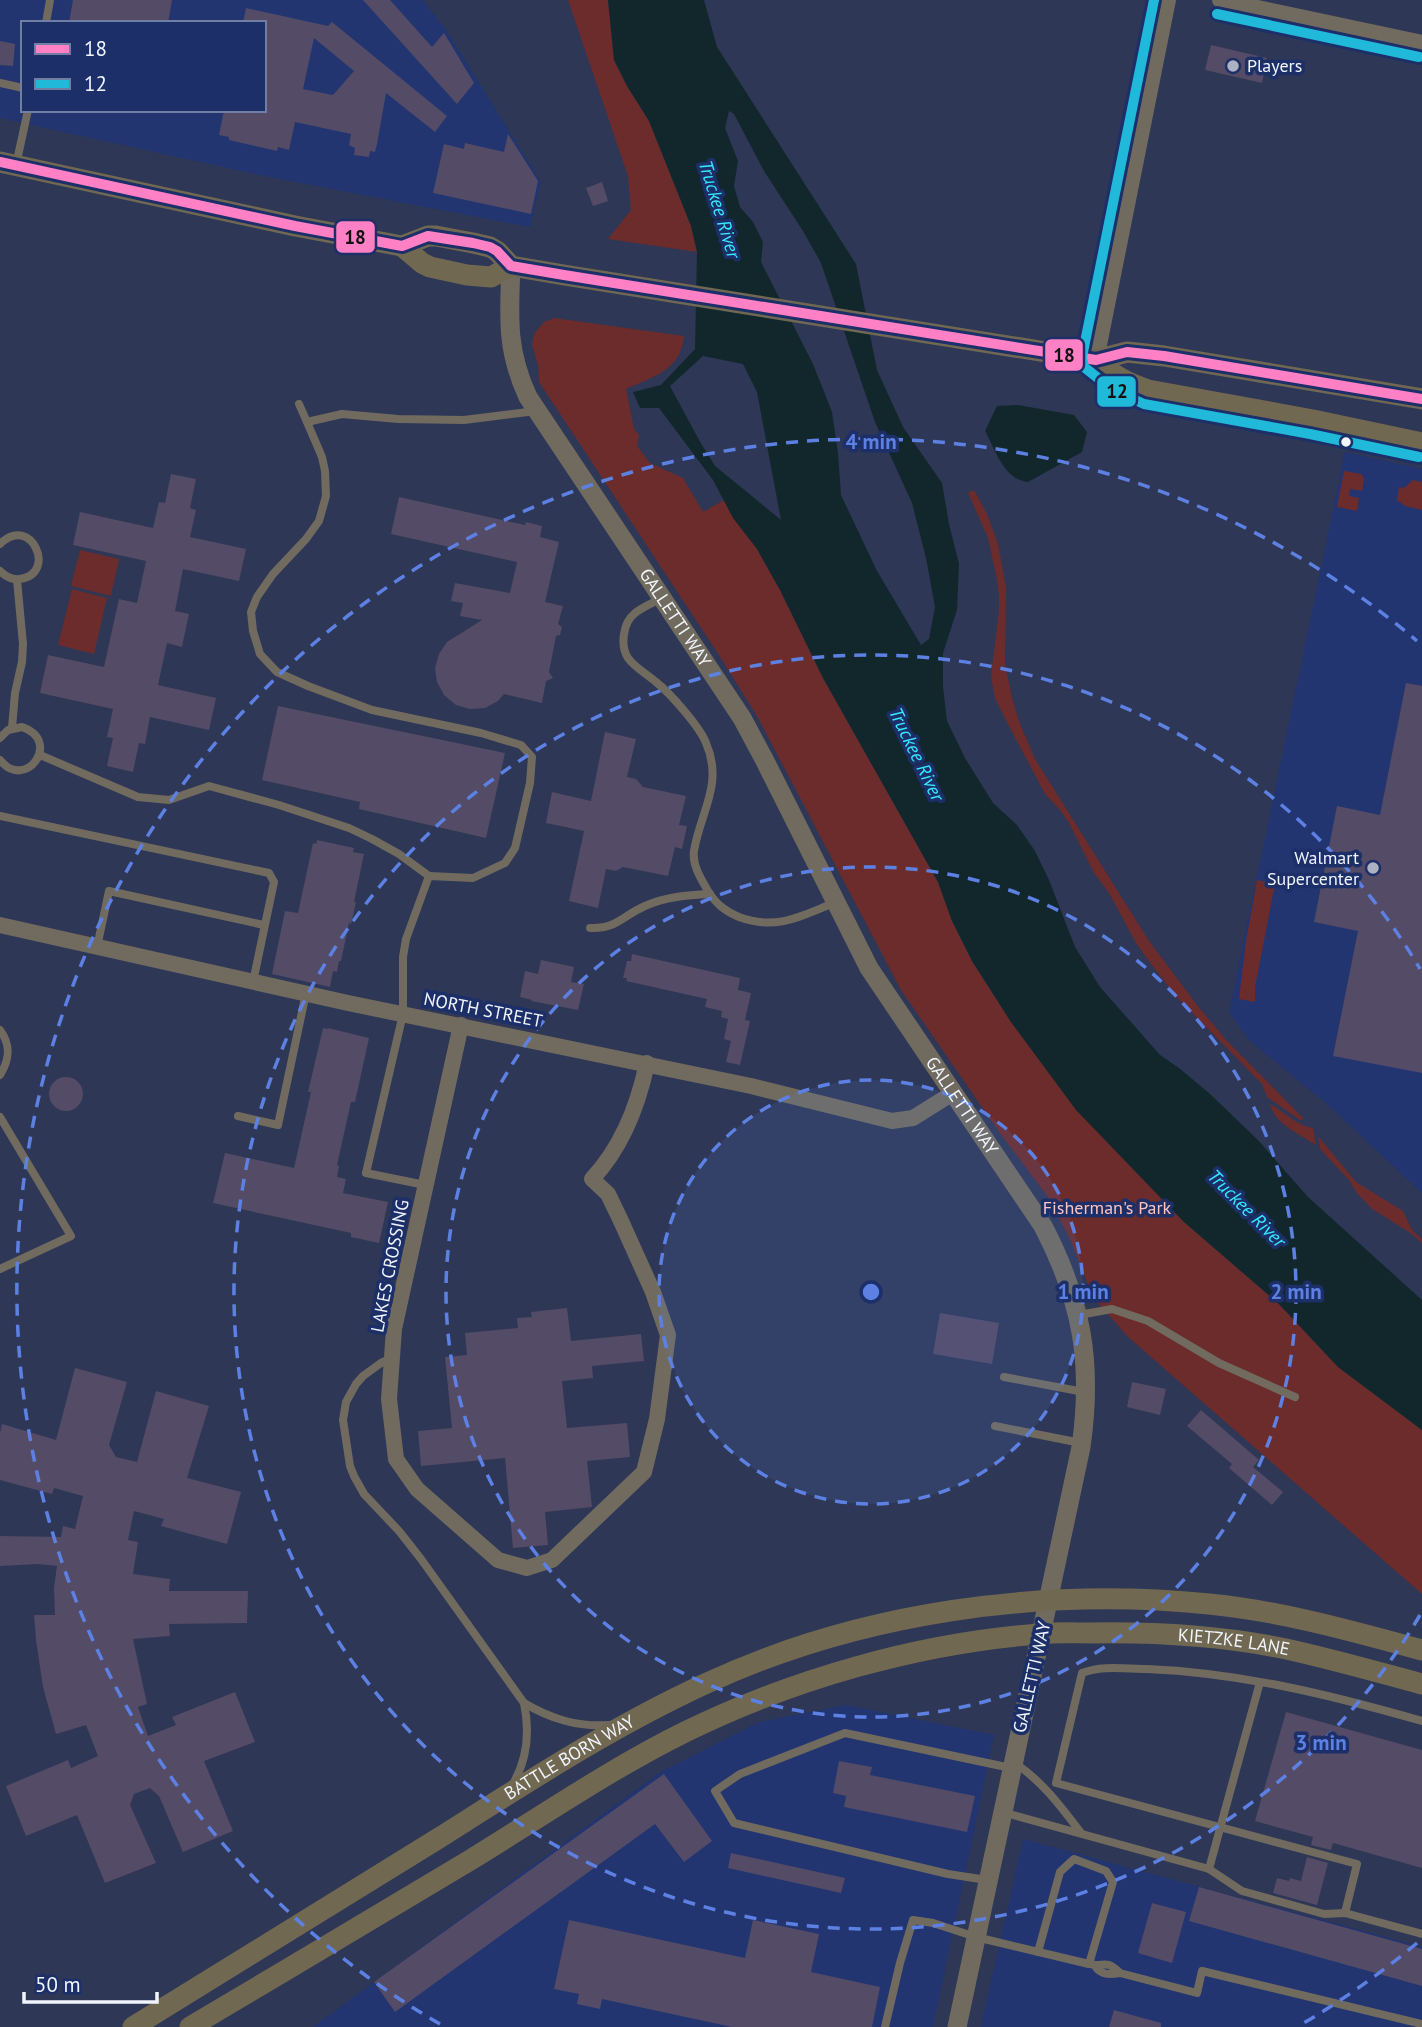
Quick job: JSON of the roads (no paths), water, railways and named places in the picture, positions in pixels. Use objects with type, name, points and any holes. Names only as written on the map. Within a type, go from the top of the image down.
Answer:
[{"type":"main road","points":[[8,164],[295,226],[402,246],[430,267],[491,277],[511,266]]},
{"type":"main road","points":[[402,246],[428,236],[436,236],[490,247],[511,266],[564,275],[1096,360],[1127,352],[1164,356],[1422,399]]},
{"type":"main road","points":[[1096,360],[1112,374],[1148,390],[1422,443]]},
{"type":"main road","name":"KIETZKE LANE","points":[[1049,1602],[1114,1599],[1207,1603],[1303,1619],[1422,1650]]},
{"type":"main road","name":"BATTLE BORN WAY","points":[[133,2027],[595,1741],[679,1696],[737,1669],[827,1638],[890,1622],[978,1608],[1049,1602]]},
{"type":"main road","name":"KIETZKE LANE","points":[[1041,1633],[1123,1633],[1219,1639],[1282,1648],[1422,1684]]},
{"type":"main road","name":"BATTLE BORN WAY","points":[[190,2027],[639,1757],[746,1704],[806,1682],[900,1655],[1041,1633]]},
{"type":"street","points":[[1096,360],[1168,0]]},
{"type":"street","points":[[1220,0],[1422,43]]},
{"type":"street","name":"GALLETTI WAY","points":[[511,266],[509,312],[512,352],[521,381],[536,411],[742,718],[869,968],[1044,1226],[1071,1287],[1079,1315],[1085,1357],[1086,1392],[1082,1443],[957,2027]]},
{"type":"street","name":"NORTH STREET","points":[[0,925],[403,1014],[647,1063],[892,1121],[913,1118],[953,1093]]},
{"type":"street","name":"LAKES CROSSING","points":[[461,1025],[394,1329],[389,1399],[396,1459],[417,1489],[498,1560],[527,1568],[552,1560],[643,1472],[657,1419],[667,1335],[653,1292],[621,1221],[608,1194],[592,1179],[604,1166],[629,1124],[647,1063]]},
{"type":"lane","points":[[46,21],[50,0]]},
{"type":"lane","points":[[0,83],[21,88]]},
{"type":"lane","points":[[8,164],[27,112]]},
{"type":"lane","points":[[40,755],[138,797],[169,800],[209,786],[279,805],[349,828],[399,854],[429,876],[473,878],[505,863],[515,848],[530,783],[532,757],[521,745],[481,733],[372,710],[277,672],[260,654],[251,612],[257,597],[273,574],[319,521],[326,496],[326,471],[322,457],[299,404]]},
{"type":"lane","points":[[307,422],[342,414],[464,421],[536,411]]},
{"type":"lane","points":[[0,544],[9,537],[16,536],[30,540],[38,551],[38,565],[30,575],[17,580],[0,571]]},
{"type":"lane","points":[[12,728],[23,645],[17,580]]},
{"type":"lane","points":[[662,597],[632,615],[625,626],[626,656],[658,683],[706,742],[712,766],[712,794],[694,853],[695,866],[709,894],[719,907],[730,913],[756,922],[770,923],[795,919],[835,902]]},
{"type":"lane","points":[[0,738],[12,728],[22,727],[35,734],[40,748],[40,755],[32,766],[19,771],[0,761]]},
{"type":"lane","points":[[0,816],[269,873],[274,882],[253,982]]},
{"type":"lane","points":[[425,1185],[366,1173],[403,1014],[403,957],[406,939],[429,876]]},
{"type":"lane","points":[[97,947],[109,891],[264,925]]},
{"type":"lane","points":[[590,928],[604,929],[644,907],[677,896],[709,894]]},
{"type":"lane","points":[[237,1116],[278,1125],[306,993]]},
{"type":"lane","points":[[0,1030],[6,1038],[9,1052],[0,1075]]},
{"type":"lane","points":[[0,1117],[71,1236],[0,1269]]},
{"type":"lane","points":[[1079,1315],[1112,1309],[1148,1321],[1219,1363],[1295,1397]]},
{"type":"lane","points":[[392,1358],[363,1376],[346,1402],[344,1420],[349,1456],[354,1476],[364,1494],[421,1559],[524,1703],[549,1717],[579,1725],[629,1722]]},
{"type":"lane","points":[[1004,1377],[1086,1392]]},
{"type":"lane","points":[[995,1426],[1082,1443]]},
{"type":"lane","points":[[1345,1913],[1357,1864],[1056,1783],[1082,1673],[1110,1668],[1181,1671],[1260,1682],[1302,1689],[1422,1721]]},
{"type":"lane","points":[[1209,1869],[1260,1682]]},
{"type":"lane","points":[[502,1798],[518,1775],[526,1750],[528,1733],[524,1703]]},
{"type":"lane","points":[[988,1880],[948,1874],[734,1823],[715,1791],[740,1774],[845,1733],[1012,1766],[1029,1773],[1081,1833]]},
{"type":"lane","points":[[1002,1812],[1209,1869],[1242,1891],[1324,1914],[1345,1913],[1422,1934]]},
{"type":"lane","points":[[1038,1952],[1060,1872],[1074,1859],[1106,1871],[1113,1882],[1092,1965]]},
{"type":"lane","points":[[885,2027],[913,1920],[1092,1965],[1098,1971],[1110,1975],[1120,1973],[1197,1993],[1202,1970],[1422,2024]]},
{"type":"water","name":"Truckee River","points":[[608,0],[704,0],[717,47],[856,264],[877,370],[903,427],[942,483],[959,564],[957,610],[943,653],[943,687],[947,721],[965,758],[993,803],[1017,825],[1035,851],[1075,947],[1100,987],[1160,1055],[1210,1094],[1258,1140],[1308,1197],[1422,1300],[1422,1430],[1338,1367],[1279,1304],[1184,1222],[1076,1110],[1011,1022],[972,961],[952,921],[938,882],[823,678],[757,549],[733,518],[713,480],[659,408],[640,408],[633,392],[661,385],[695,349],[697,252],[691,226],[649,121],[614,60]],"holes":[[[729,111],[734,114],[764,171],[821,263],[875,422],[912,503],[935,607],[929,639],[921,645],[877,571],[841,495],[832,412],[813,364],[761,262],[763,242],[753,222],[740,207],[734,186],[738,161],[725,128]],[[703,356],[743,364],[757,392],[781,520],[715,466],[670,386]]]},
{"type":"water","points":[[1018,405],[1074,415],[1087,432],[1082,452],[1028,482],[1013,476],[1001,462],[985,431],[997,406]]},
{"type":"place","name":"Players","points":[[1233,66]]},
{"type":"place","name":"Walmart Supercenter","points":[[1373,868]]},
{"type":"park label","name":"Fisherman's Park","points":[[1107,1208]]}]
